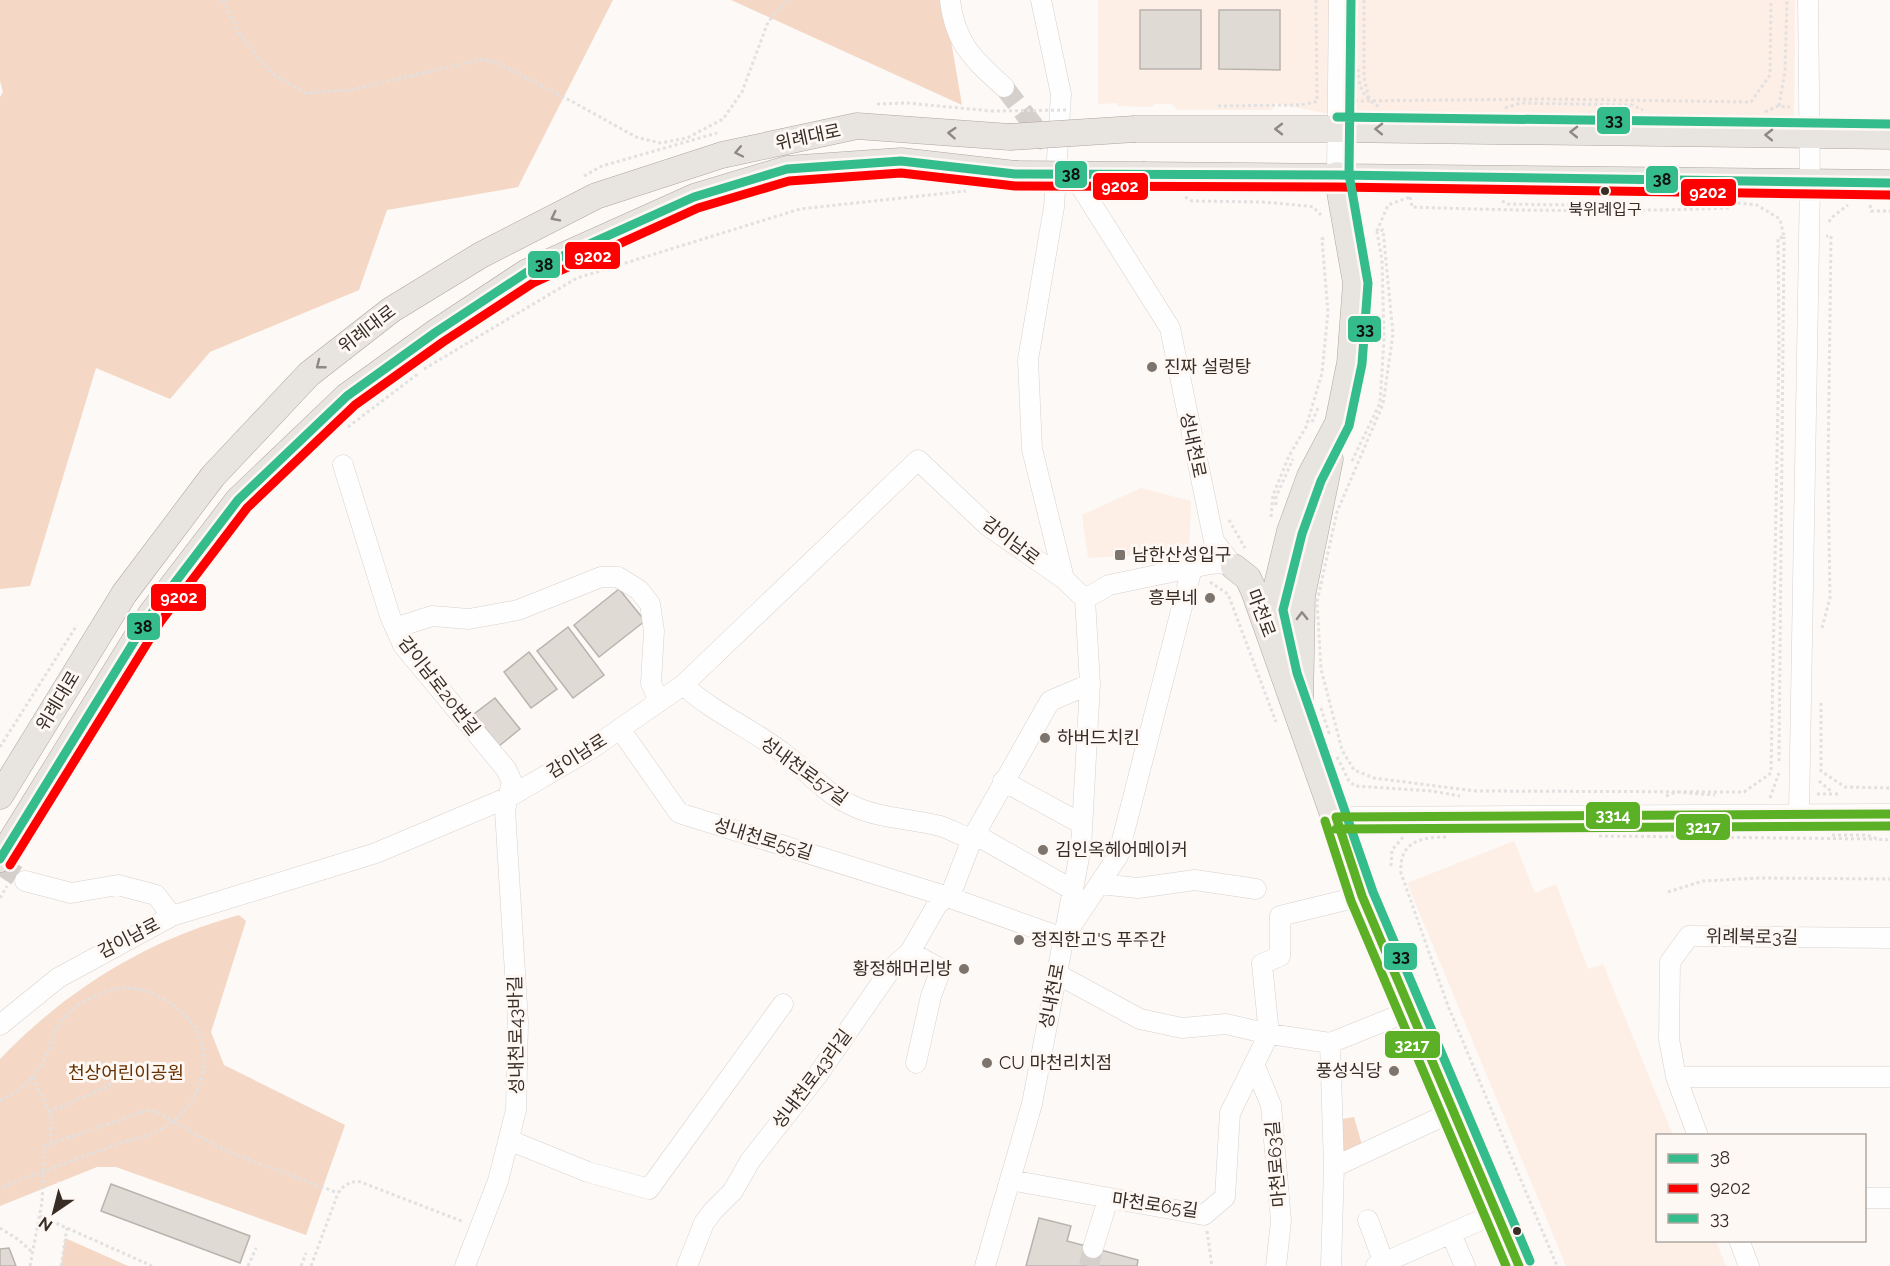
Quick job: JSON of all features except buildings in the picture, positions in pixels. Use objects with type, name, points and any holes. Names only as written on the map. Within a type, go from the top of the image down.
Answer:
[{"type":"main road","name":"위례대로","points":[[0,796],[124,594],[213,476],[309,374],[391,310],[481,255],[596,196],[722,155],[857,126],[1010,137],[1302,117],[1337,129],[1890,135]]},
{"type":"main road","name":"위례대로","points":[[12,873],[151,614],[238,500],[347,396],[436,332],[527,272],[694,197],[787,169],[901,161],[1015,174],[1337,175],[1890,183]]},
{"type":"main road","points":[[1299,716],[1303,673],[1302,596],[1350,363],[1356,283],[1337,175]]},
{"type":"main road","points":[[1285,676],[1271,610],[1290,531],[1310,476],[1338,423]]},
{"type":"main road","name":"마천로","points":[[1241,561],[1336,817],[1362,897],[1519,1266]]},
{"type":"street","points":[[950,0],[952,22],[967,52],[1004,87]]},
{"type":"street","points":[[1041,0],[1061,94],[1059,158],[1054,207],[1028,360],[1032,449],[1064,579],[1085,599],[1109,585],[1190,576],[1221,563],[1241,561]]},
{"type":"street","points":[[1337,175],[1339,0]]},
{"type":"street","points":[[1799,813],[1810,183],[1808,0]]},
{"type":"street","name":"성내천로","points":[[1081,187],[1170,328],[1214,541],[1241,561]]},
{"type":"street","name":"감이남로","points":[[0,1025],[58,978],[172,916],[376,854],[509,797],[620,729],[683,685],[918,460],[988,525],[1064,579]]},
{"type":"street","name":"감이남로20번길","points":[[343,465],[395,628],[403,645],[506,769],[512,782],[509,797]]},
{"type":"street","points":[[1063,938],[1118,856],[1190,576]]},
{"type":"street","points":[[395,628],[432,616],[469,619],[518,610],[601,577],[618,577],[639,590],[650,604],[654,631],[651,682],[659,702]]},
{"type":"street","name":"성내천로","points":[[985,1266],[1032,1104],[1081,847],[1080,823],[1090,684],[1085,599]]},
{"type":"street","points":[[945,896],[952,891],[972,840],[1003,781],[1050,701],[1090,684]]},
{"type":"street","name":"성내천로57길","points":[[683,685],[703,703],[783,752],[822,788],[850,805],[878,816],[941,827],[972,840],[983,838],[1073,890]]},
{"type":"street","name":"성내천로55길","points":[[620,729],[679,813],[945,896],[1063,938]]},
{"type":"street","points":[[1003,781],[1080,823]]},
{"type":"street","name":"성내천로43바길","points":[[465,1266],[509,1140],[516,1110],[518,1022],[505,810],[509,797]]},
{"type":"street","points":[[1336,817],[1890,814]]},
{"type":"street","points":[[12,873],[71,893],[118,885],[156,895],[172,916]]},
{"type":"street","points":[[1100,884],[1138,888],[1195,880],[1256,890]]},
{"type":"street","name":"성내천로43라길","points":[[687,1266],[704,1223],[733,1191],[750,1161],[819,1073],[891,969],[910,952],[937,905],[945,896]]},
{"type":"street","points":[[1269,1034],[1262,964],[1280,957],[1280,916],[1362,897]]},
{"type":"street","name":"위례북로3길","points":[[1697,1134],[1676,1077],[1669,1039],[1670,962],[1689,936],[1890,938]]},
{"type":"street","points":[[910,952],[941,969],[931,996],[916,1063]]},
{"type":"street","points":[[1056,974],[1140,1019],[1182,1028],[1226,1024],[1269,1034],[1330,1042],[1412,1010]]},
{"type":"street","points":[[509,1140],[620,1183],[649,1189],[783,1004]]},
{"type":"street","name":"마천로65길","points":[[1010,1180],[1204,1215],[1225,1197],[1230,1113],[1269,1034]]},
{"type":"street","points":[[1330,1042],[1334,1167],[1331,1266]]},
{"type":"street","name":"마천로63길","points":[[1254,1064],[1271,1105],[1281,1221],[1276,1266]]},
{"type":"street","points":[[1676,1077],[1890,1077]]},
{"type":"street","points":[[1334,1167],[1454,1111]]},
{"type":"street","points":[[1093,1248],[1108,1198]]},
{"type":"street","points":[[1866,1198],[1890,1198]]},
{"type":"street","points":[[1368,1220],[1382,1265],[1497,1213]]},
{"type":"street","points":[[1451,1234],[1465,1266]]},
{"type":"street","points":[[1740,1242],[1749,1266]]},
{"type":"path","points":[[223,0],[239,33],[269,71],[304,93],[349,90],[484,59],[552,91],[636,137],[660,143],[687,138],[723,119],[742,92],[768,22],[787,0]]},
{"type":"path","points":[[1302,117],[1317,100],[1316,0]]},
{"type":"path","points":[[1364,0],[1364,77],[1369,101],[1544,99],[1669,103],[1751,102],[1770,75],[1771,0]]},
{"type":"path","points":[[1779,106],[1785,71],[1787,0]]},
{"type":"path","points":[[1302,117],[1301,108],[1317,100]]},
{"type":"path","points":[[991,111],[1070,110]]},
{"type":"path","points":[[1306,175],[1308,206]]},
{"type":"path","points":[[339,434],[424,369],[577,278],[800,209],[973,191]]},
{"type":"path","points":[[1185,197],[1192,201],[1261,202],[1308,206],[1313,207],[1324,218]]},
{"type":"path","points":[[1348,470],[1380,403],[1384,340],[1382,260],[1377,231],[1388,205],[1410,197],[1412,207],[1504,211],[1629,212],[1729,208],[1729,202],[1757,205],[1780,219],[1784,237],[1779,776],[1770,798]]},
{"type":"path","points":[[1822,630],[1830,598],[1828,472],[1831,236],[1824,236],[1831,218],[1848,205]]},
{"type":"path","points":[[1860,205],[1872,205],[1871,212],[1890,212]]},
{"type":"path","points":[[1327,227],[1331,247]]},
{"type":"path","points":[[1377,231],[1383,230],[1393,334],[1383,404],[1337,512],[1317,602],[1321,669],[1342,750],[1354,770],[1374,778],[1475,791],[1744,792],[1771,773],[1779,238],[1784,237]]},
{"type":"path","points":[[1296,456],[1289,463],[1276,497],[1273,525],[1273,495],[1289,456],[1306,427],[1322,373],[1328,312],[1322,239],[1330,236]]},
{"type":"path","points":[[1306,440],[1321,399]]},
{"type":"path","points":[[1330,514],[1344,481]]},
{"type":"path","points":[[1224,512],[1241,538],[1241,561]]},
{"type":"path","points":[[1190,576],[1207,580],[1228,594],[1299,716],[1333,746]]},
{"type":"path","points":[[1821,700],[1821,771],[1845,788],[1890,788]]},
{"type":"path","points":[[1337,756],[1349,782]]},
{"type":"path","points":[[1834,835],[1867,835],[1877,839]]},
{"type":"path","points":[[1597,836],[1890,840]]},
{"type":"path","points":[[1448,837],[1426,837],[1411,844],[1400,860],[1401,873],[1453,1017],[1557,1266]]},
{"type":"path","points":[[0,898],[12,873]]},
{"type":"path","points":[[1668,892],[1703,881],[1748,878],[1890,879]]},
{"type":"path","points":[[0,1100],[14,1094],[33,1077],[45,1060],[58,1025],[68,1013],[100,994],[119,988],[157,996],[185,1015],[201,1039],[205,1052],[201,1084],[173,1121],[159,1129],[0,1188]]},
{"type":"path","points":[[49,1112],[107,1087],[125,1067]]},
{"type":"path","points":[[33,1077],[49,1112],[51,1143]]},
{"type":"path","points":[[30,1266],[40,1216],[45,1146],[148,1110],[173,1121],[226,1151],[338,1193]]},
{"type":"path","points":[[311,1266],[338,1193],[344,1185],[358,1181],[479,1228]]},
{"type":"path","points":[[1204,1215],[1212,1266]]},
{"type":"path","points":[[40,1216],[152,1266]]},
{"type":"path","points":[[0,1228],[20,1240],[32,1253]]},
{"type":"path","points":[[61,1266],[67,1228]]},
{"type":"path","points":[[248,1266],[256,1248]]},
{"type":"path","points":[[301,1266],[306,1253]]},
{"type":"shaded area","points":[[1098,0],[1795,0],[1794,127],[1662,123],[1609,117],[1487,113],[1426,117],[1329,114],[1274,103],[1272,110],[1175,110],[1176,108],[1171,104],[1155,104],[1152,107],[1117,106],[1117,103],[1098,104]]},
{"type":"shaded area","points":[[1141,488],[1191,501],[1189,553],[1088,558],[1082,515]]},
{"type":"shaded area","points":[[1514,841],[1535,893],[1556,884],[1588,969],[1603,964],[1673,1134],[1656,1134],[1656,1242],[1716,1242],[1726,1266],[1566,1266],[1407,883]]},
{"type":"green space","points":[[0,0],[613,0],[518,187],[387,210],[359,290],[210,352],[170,399],[96,368],[30,586],[0,589],[0,97],[3,92],[0,81]]},
{"type":"green space","points":[[731,0],[944,0],[962,105]]},
{"type":"green space","name":"천상어린이공원","points":[[239,915],[246,921],[211,1032],[224,1065],[345,1125],[306,1235],[116,1167],[97,1167],[0,1206],[0,1059],[52,1011],[110,970],[172,938]]},
{"type":"green space","points":[[1354,1117],[1362,1145],[1341,1155],[1337,1120]]},
{"type":"green space","points":[[65,1238],[128,1266],[61,1266]]},
{"type":"tunnel","points":[[1004,87],[1048,144]]},
{"type":"tunnel","points":[[0,865],[25,881]]},
{"type":"tunnel","points":[[1089,1266],[1093,1248]]},
{"type":"transit line","name":"33","points":[[1351,0],[1349,174],[1368,283],[1362,364],[1349,426],[1321,481],[1302,534],[1283,610],[1297,673],[1373,892],[1530,1261]]},
{"type":"transit line","name":"33","points":[[1337,117],[1890,124]]},
{"type":"transit line","name":"38","points":[[0,859],[151,614],[238,500],[347,396],[436,332],[527,272],[694,197],[787,169],[901,161],[1015,174],[1337,175],[1890,183]]},
{"type":"transit line","name":"9202","points":[[10,865],[161,621],[247,508],[355,405],[443,342],[533,283],[698,208],[789,181],[901,173],[1015,186],[1337,187],[1890,195]]},
{"type":"transit line","name":"3314","points":[[1336,817],[1890,814]]},
{"type":"transit line","name":"3314","points":[[1336,817],[1362,896],[1519,1266]]},
{"type":"transit line","name":"3217","points":[[1325,821],[1351,901],[1506,1266]]},
{"type":"transit line","name":"3217","points":[[1336,829],[1890,826]]},
{"type":"place","name":"북위례입구","points":[[1605,191]]},
{"type":"place","name":"진짜 설렁탕","points":[[1152,367]]},
{"type":"place","name":"남한산성입구","points":[[1120,555]]},
{"type":"place","name":"흥부네","points":[[1210,598]]},
{"type":"place","name":"하버드치킨","points":[[1045,738]]},
{"type":"place","name":"김인옥헤어메이커","points":[[1043,850]]},
{"type":"place","name":"정직한고'S 푸주간","points":[[1019,940]]},
{"type":"place","name":"황정해머리방","points":[[964,969]]},
{"type":"place","name":"CU 마천리치점","points":[[987,1063]]},
{"type":"place","name":"풍성식당","points":[[1394,1071]]}]
